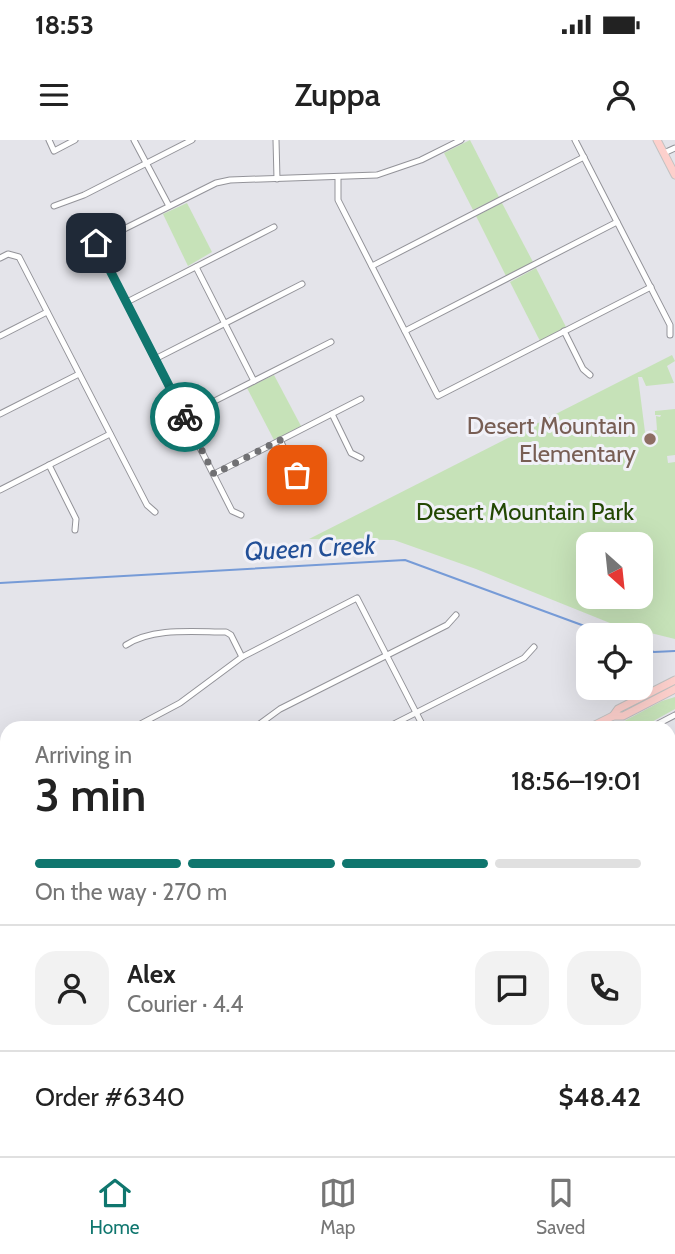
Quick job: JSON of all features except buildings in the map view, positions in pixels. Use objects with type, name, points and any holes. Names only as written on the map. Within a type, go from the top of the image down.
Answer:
[{"type":"main road","points":[[657,140],[675,175]]},
{"type":"main road","points":[[613,716],[618,709],[675,680]]},
{"type":"main road","points":[[603,721],[613,716],[623,716],[675,689]]},
{"type":"street","points":[[49,140],[54,151],[75,140]]},
{"type":"street","points":[[134,140],[169,206]]},
{"type":"street","points":[[54,206],[84,195],[192,140]]},
{"type":"street","points":[[276,140],[277,179]]},
{"type":"street","points":[[241,515],[232,510],[96,243],[216,183],[230,180],[377,175],[401,169],[461,140]]},
{"type":"street","points":[[576,140],[670,325],[670,335]]},
{"type":"street","points":[[664,153],[675,148]]},
{"type":"street","points":[[372,266],[584,157]]},
{"type":"street","points":[[338,178],[338,200],[438,396],[650,287]]},
{"type":"street","points":[[405,331],[617,222]]},
{"type":"street","points":[[127,302],[274,227]]},
{"type":"street","points":[[0,258],[14,254],[19,257],[147,505],[155,512]]},
{"type":"street","points":[[196,267],[254,381]]},
{"type":"street","points":[[155,359],[302,285]]},
{"type":"street","points":[[0,336],[47,312]]},
{"type":"street","points":[[564,331],[583,369],[590,375]]},
{"type":"street","points":[[185,416],[331,342]]},
{"type":"street","points":[[0,414],[79,374]]},
{"type":"street","points":[[214,474],[361,399]]},
{"type":"street","points":[[332,414],[351,453],[360,458]]},
{"type":"street","points":[[0,490],[110,434]]},
{"type":"street","points":[[280,440],[297,475],[307,482]]},
{"type":"street","points":[[49,466],[76,519],[75,530]]},
{"type":"street","points":[[146,721],[180,703],[243,657],[357,598],[420,721]]},
{"type":"street","points":[[264,721],[280,709],[447,625],[456,615]]},
{"type":"street","points":[[126,645],[137,637],[179,632],[226,632],[231,635],[243,657]]},
{"type":"street","points":[[400,721],[524,658],[534,647]]},
{"type":"green space","points":[[470,140],[499,197],[473,210],[444,153]]},
{"type":"green space","points":[[187,203],[212,252],[188,266],[163,214]]},
{"type":"green space","points":[[502,203],[533,262],[506,276],[476,216]]},
{"type":"green space","points":[[536,268],[566,327],[540,341],[510,282]]},
{"type":"green space","name":"Desert Mountain Park","points":[[672,355],[675,361],[667,366],[674,383],[646,386],[642,377],[638,377],[645,432],[657,430],[656,416],[661,415],[655,415],[655,411],[675,409],[675,455],[667,456],[668,463],[675,462],[675,639],[653,634],[653,623],[610,623],[476,569],[394,540],[309,539]]},
{"type":"green space","points":[[274,375],[301,426],[274,440],[247,388]]},
{"type":"green space","points":[[675,697],[675,709],[654,721],[624,721]]},
{"type":"waterway","name":"Queen Creek","points":[[0,583],[405,560],[576,623]]},
{"type":"waterway","name":"Queen Creek","points":[[653,652],[675,651]]},
{"type":"way so far","points":[[185,417],[214,474],[280,440],[297,475]]},
{"type":"place","name":"Desert Mountain Elementary","points":[[650,439]]},
{"type":"route","points":[[96,243],[185,417]]}]
